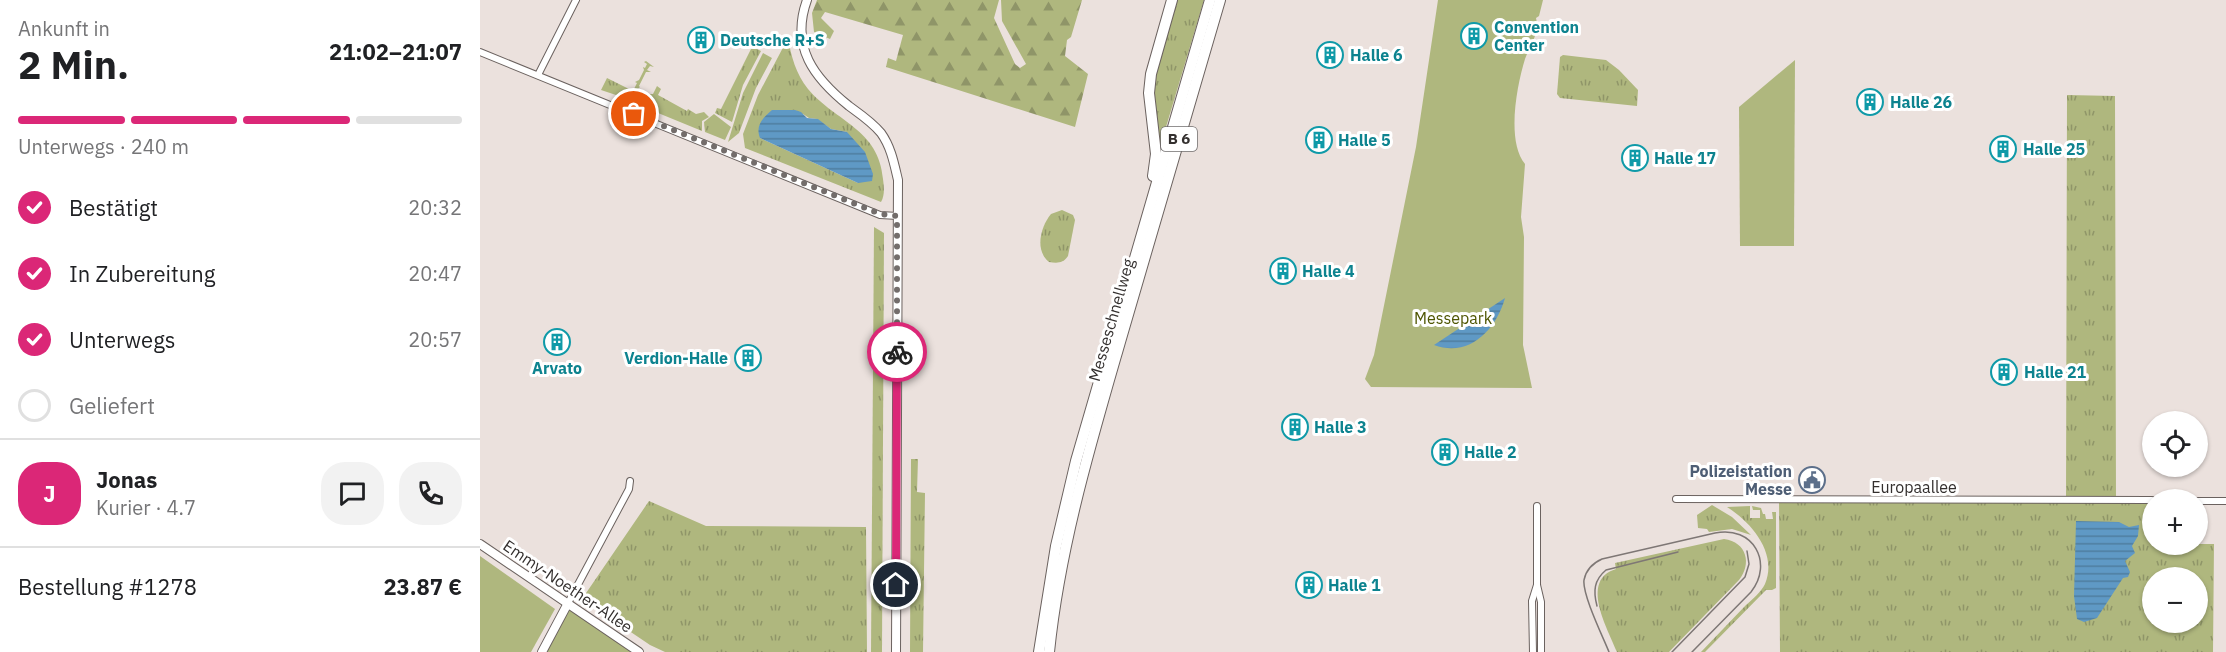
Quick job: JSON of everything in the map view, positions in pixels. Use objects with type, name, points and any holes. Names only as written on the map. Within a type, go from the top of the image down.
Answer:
[{"type":"highway","points":[[1150,206],[1156,154],[1149,93],[1151,74],[1172,0]]},
{"type":"highway","name":"Messeschnellweg","points":[[1039,652],[1056,546],[1076,460],[1210,0]]},
{"type":"highway","name":"Messeschnellweg","points":[[1049,652],[1057,591],[1075,505],[1220,0]]},
{"type":"main road","points":[[807,0],[801,23],[808,60],[826,87],[881,133],[892,153],[898,180],[896,652]]},
{"type":"main road","name":"Emmy-Noether-Allee","points":[[480,544],[639,652]]},
{"type":"main road","points":[[542,652],[567,605]]},
{"type":"street","points":[[538,75],[576,0]]},
{"type":"street","points":[[480,52],[880,214],[897,216]]},
{"type":"street","points":[[567,605],[629,489],[630,481]]},
{"type":"street","name":"Europaallee","points":[[1676,499],[2142,500]]},
{"type":"street","points":[[2208,501],[2226,501]]},
{"type":"street","points":[[1537,506],[1537,585],[1541,602],[1541,652]]},
{"type":"street","points":[[1533,652],[1532,601],[1537,585]]},
{"type":"green space","points":[[817,0],[999,0],[994,18],[1015,64],[1020,68],[1026,64],[1002,21],[1001,0],[1082,0],[1071,37],[1067,40],[1065,56],[1088,74],[1075,127],[886,67],[888,58],[896,61],[903,35],[825,12],[821,18],[834,31],[830,39],[814,32],[812,13]]},
{"type":"green space","points":[[1174,0],[1204,0],[1160,147],[1152,95],[1156,60]]},
{"type":"green space","name":"Messepark","points":[[1438,0],[1543,0],[1539,16],[1536,18],[1536,34],[1522,70],[1515,113],[1516,142],[1525,164],[1521,217],[1524,237],[1523,345],[1532,388],[1371,387],[1365,379],[1374,355],[1416,147]]},
{"type":"green space","points":[[788,38],[795,65],[808,89],[865,137],[874,148],[880,162],[883,179],[884,194],[881,202],[745,148],[743,134],[758,95]],"holes":[[[803,114],[817,119],[831,129],[847,132],[858,183],[760,138]]]},
{"type":"green space","points":[[751,49],[761,51],[743,85],[732,122],[715,113],[717,108],[721,109]]},
{"type":"green space","points":[[763,53],[772,58],[756,88],[739,133],[728,142],[743,93]]},
{"type":"green space","points":[[1563,55],[1606,60],[1638,90],[1637,106],[1560,98],[1557,94],[1560,57]]},
{"type":"green space","points":[[1795,60],[1794,246],[1740,246],[1739,107]]},
{"type":"green space","points":[[644,62],[654,67],[650,66],[647,70],[651,72],[646,72],[640,87],[635,92],[639,94],[634,101],[601,90],[607,78],[633,91],[637,83],[635,82],[639,80],[644,70],[643,67],[645,68],[647,64]]},
{"type":"green space","points":[[657,86],[661,89],[658,95],[687,111],[688,109],[696,114],[704,112],[709,117],[702,121],[702,131],[641,106],[647,96],[651,98],[649,94],[653,94]]},
{"type":"green space","points":[[2067,95],[2115,96],[2116,501],[2142,501],[2142,555],[2208,555],[2208,544],[2214,544],[2213,652],[1780,652],[1779,500],[2066,501]]},
{"type":"green space","points":[[714,114],[731,127],[725,140],[705,132],[704,122]]},
{"type":"green space","points":[[1062,210],[1073,215],[1075,220],[1068,256],[1062,262],[1049,262],[1044,257],[1040,245],[1042,231],[1051,214]]},
{"type":"green space","points":[[874,227],[884,233],[882,652],[871,652]]},
{"type":"green space","points":[[911,459],[918,459],[917,492],[925,493],[923,652],[910,652]]},
{"type":"green space","points":[[649,501],[706,526],[866,527],[867,652],[665,652],[650,645],[582,599]]},
{"type":"green space","points":[[1712,505],[1732,517],[1751,535],[1732,529],[1709,532],[1707,529],[1698,528],[1697,515]]},
{"type":"green space","points":[[1750,506],[1750,518],[1760,518],[1760,510],[1753,510],[1752,506],[1761,508],[1766,519],[1773,519],[1772,512],[1776,512],[1776,588],[1766,590],[1705,652],[1701,652],[1765,584],[1768,561],[1765,550],[1753,530],[1727,507]]},
{"type":"green space","points":[[1724,539],[1738,544],[1745,555],[1745,567],[1739,580],[1669,652],[1617,652],[1603,619],[1598,594],[1599,583],[1605,575],[1616,569],[1615,563]]},
{"type":"green space","points":[[480,556],[555,609],[531,652],[480,652]]},
{"type":"green space","points":[[567,605],[639,652],[542,652]]},
{"type":"water","points":[[772,110],[795,110],[807,118],[818,119],[831,129],[847,132],[865,152],[873,174],[872,181],[858,183],[760,138],[759,126]]},
{"type":"water","points":[[1505,298],[1495,321],[1479,338],[1459,348],[1434,345]]},
{"type":"water","points":[[2076,521],[2119,522],[2129,527],[2139,525],[2138,536],[2132,546],[2135,553],[2125,561],[2130,572],[2128,577],[2123,578],[2097,618],[2084,622],[2077,619],[2074,596]]},
{"type":"tram line","points":[[1609,652],[1589,605],[1584,586],[1585,576],[1593,565],[1602,559],[1715,533],[1728,532],[1740,535],[1756,549],[1760,558],[1758,581],[1751,592],[1692,652]]},
{"type":"tram line","points":[[1672,652],[1745,577],[1749,564],[1747,551]]},
{"type":"tram line","points":[[1597,606],[1596,586],[1606,570],[1678,552]]},
{"type":"way so far","points":[[634,114],[880,214],[897,216],[897,352]]},
{"type":"place","name":"Convention Center","points":[[1474,36]]},
{"type":"place","name":"Deutsche R+S","points":[[701,40]]},
{"type":"place","name":"Halle 6","points":[[1330,55]]},
{"type":"place","name":"Halle 26","points":[[1870,102]]},
{"type":"place","name":"Halle 5","points":[[1319,140]]},
{"type":"place","name":"Halle 25","points":[[2003,149]]},
{"type":"place","name":"Halle 17","points":[[1635,158]]},
{"type":"place","name":"Halle 4","points":[[1283,271]]},
{"type":"place","name":"Arvato","points":[[557,342]]},
{"type":"place","name":"Verdion-Halle","points":[[748,358]]},
{"type":"place","name":"Halle 21","points":[[2004,372]]},
{"type":"place","name":"Halle 3","points":[[1295,427]]},
{"type":"place","name":"Halle 2","points":[[1445,452]]},
{"type":"place","name":"Polizeistation Messe","points":[[1812,480]]},
{"type":"place","name":"Halle 1","points":[[1309,585]]},
{"type":"route","points":[[896,585],[897,352]]}]
